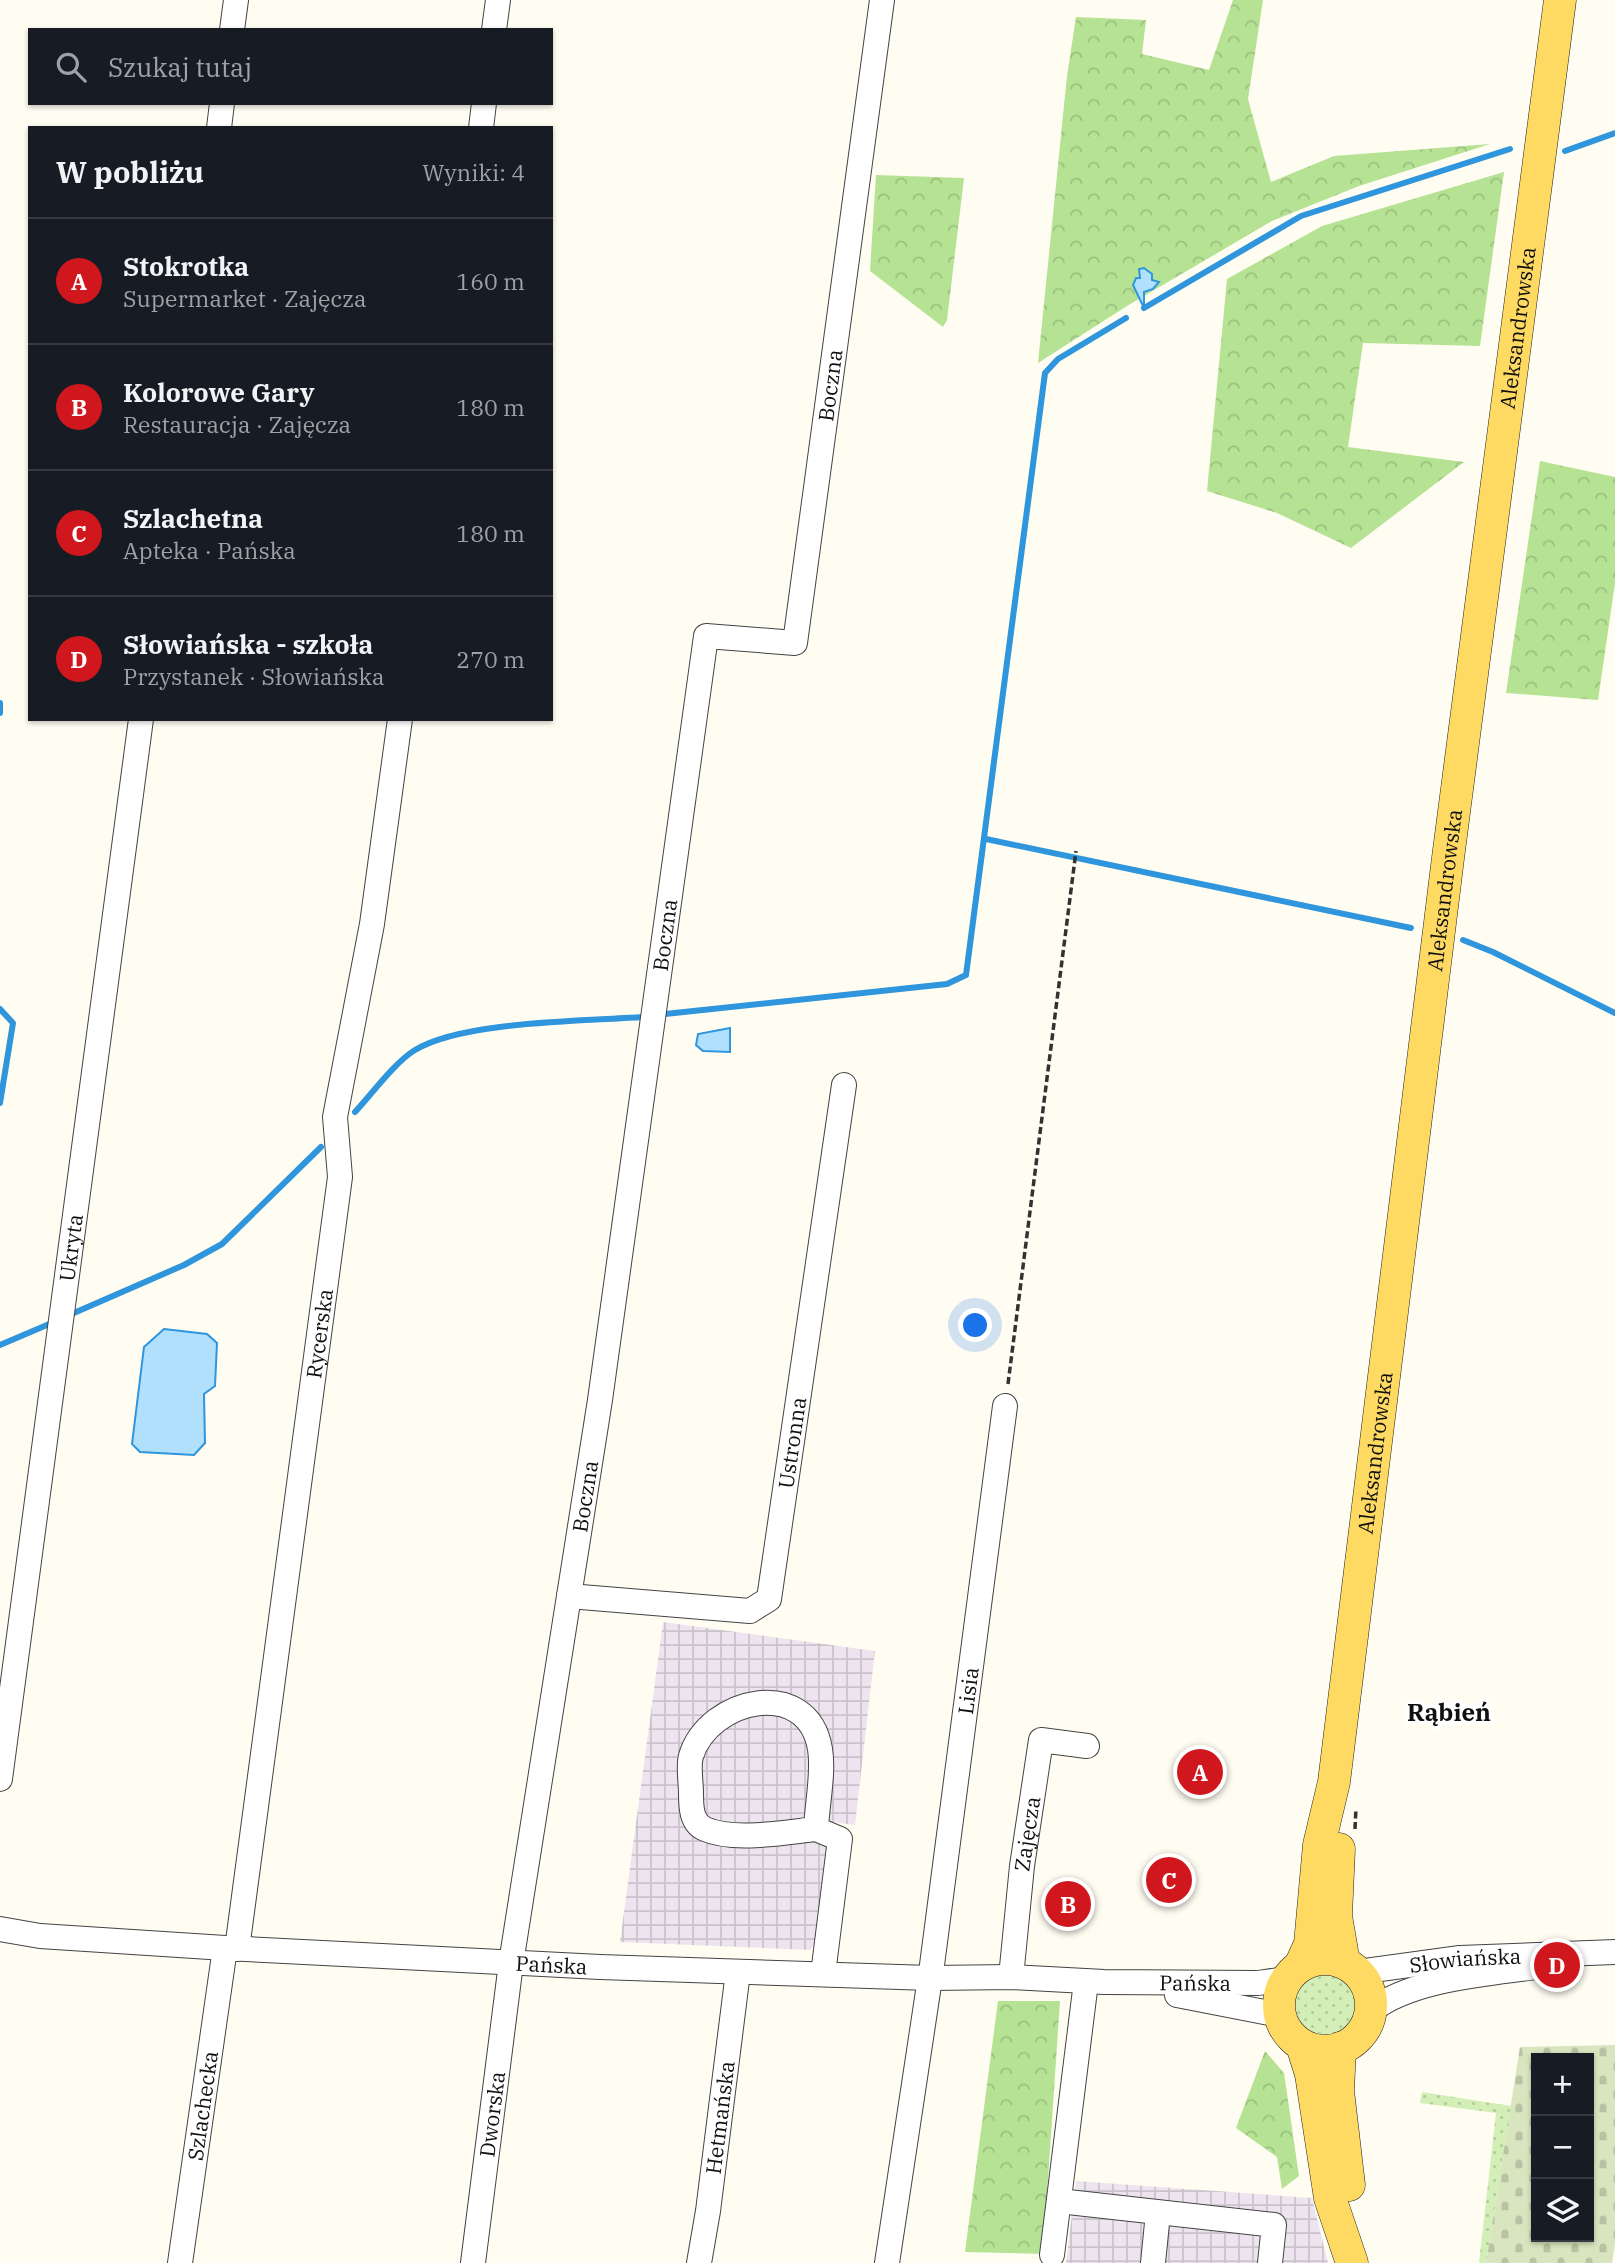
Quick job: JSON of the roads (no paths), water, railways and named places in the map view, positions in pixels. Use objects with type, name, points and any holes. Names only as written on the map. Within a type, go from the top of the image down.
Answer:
[{"type":"main road","name":"Aleksandrowska","points":[[1293,1972],[1310,1944],[1319,1845],[1335,1782],[1450,844],[1560,0]]},
{"type":"main road","name":"Aleksandrowska","points":[[1335,1782],[1339,1848],[1336,1916],[1351,1967]]},
{"type":"main road","points":[[1319,1959],[1351,1967],[1367,1986],[1371,2011],[1363,2031],[1340,2048],[1321,2051],[1302,2045],[1292,2037],[1280,2015],[1279,1996],[1293,1972],[1319,1959]]},
{"type":"main road","points":[[1302,2045],[1311,2074],[1330,2198],[1355,2263]]},
{"type":"main road","points":[[1340,2048],[1339,2102],[1355,2263]]},
{"type":"street","points":[[232,28],[236,0]]},
{"type":"street","points":[[494,28],[498,0]]},
{"type":"street","name":"Boczna","points":[[511,1963],[600,1400],[706,636],[795,643],[882,0]]},
{"type":"street","points":[[219,126],[222,105]]},
{"type":"street","points":[[481,126],[484,105]]},
{"type":"street","name":"Ukryta","points":[[0,1779],[141,721]]},
{"type":"street","name":"Rycerska","points":[[231,1949],[340,1177],[335,1116],[372,924],[400,721]]},
{"type":"street","name":"Ustronna","points":[[569,1596],[750,1611],[769,1599],[844,1085]]},
{"type":"street","name":"Lisia","points":[[887,2263],[930,1978],[1006,1406]]},
{"type":"street","points":[[816,1829],[820,1749],[810,1724],[791,1706],[760,1702],[735,1708],[709,1727],[691,1756],[691,1814],[703,1829],[737,1834],[816,1829],[840,1839],[824,1974]]},
{"type":"street","name":"Zajęcza","points":[[1011,1977],[1022,1866],[1041,1740],[1087,1746]]},
{"type":"street","name":"Pańska","points":[[0,1929],[40,1936],[231,1949],[738,1972],[930,1978],[1011,1977],[1095,1982],[1258,1983],[1293,1972]]},
{"type":"street","name":"Szlachecka","points":[[180,2263],[231,1949]]},
{"type":"street","name":"Słowiańska","points":[[1351,1967],[1460,1958],[1615,1953]]},
{"type":"street","name":"Słowiańska","points":[[1371,2011],[1385,2000],[1408,1991],[1615,1953]]},
{"type":"street","name":"Dworska","points":[[473,2263],[511,1963]]},
{"type":"street","name":"Hetmańska","points":[[699,2263],[738,1972]]},
{"type":"street","points":[[1052,2255],[1095,1982]]},
{"type":"street","name":"Pańska","points":[[1095,1982],[1280,2015]]},
{"type":"street","points":[[1059,2201],[1274,2225],[1270,2263]]},
{"type":"street","points":[[1153,2263],[1158,2213]]},
{"type":"water","points":[[1144,268],[1152,274],[1152,280],[1159,282],[1153,289],[1144,292],[1144,308],[1133,285],[1136,278],[1140,278],[1139,269]]},
{"type":"water","points":[[730,1028],[730,1052],[703,1051],[696,1045],[698,1034]]},
{"type":"water","points":[[164,1329],[207,1334],[217,1343],[215,1386],[204,1394],[205,1443],[194,1455],[140,1452],[132,1444],[144,1347]]},
{"type":"waterway","points":[[1565,151],[1615,133]]},
{"type":"waterway","points":[[1144,308],[1301,216],[1510,149]]},
{"type":"waterway","points":[[665,1014],[947,984],[966,975],[1045,373],[1058,359],[1126,318]]},
{"type":"waterway","points":[[0,703],[0,713]]},
{"type":"waterway","points":[[986,839],[1411,928]]},
{"type":"waterway","points":[[1463,940],[1493,952],[1615,1013]]},
{"type":"waterway","points":[[0,1009],[13,1023],[0,1103]]},
{"type":"waterway","points":[[355,1112],[399,1062],[415,1050],[436,1040],[462,1033],[525,1024],[643,1017]]},
{"type":"waterway","points":[[67,1316],[184,1265],[222,1244],[321,1147]]},
{"type":"waterway","points":[[0,1345],[54,1322]]},
{"type":"place","name":"Stokrotka","points":[[1200,1772]]},
{"type":"place","name":"Szlachetna","points":[[1169,1880]]},
{"type":"place","name":"Kolorowe Gary","points":[[1068,1904]]},
{"type":"place","name":"Słowiańska - szkoła","points":[[1557,1965]]},
{"type":"district","name":"Rąbień","points":[[1449,1712]]}]
